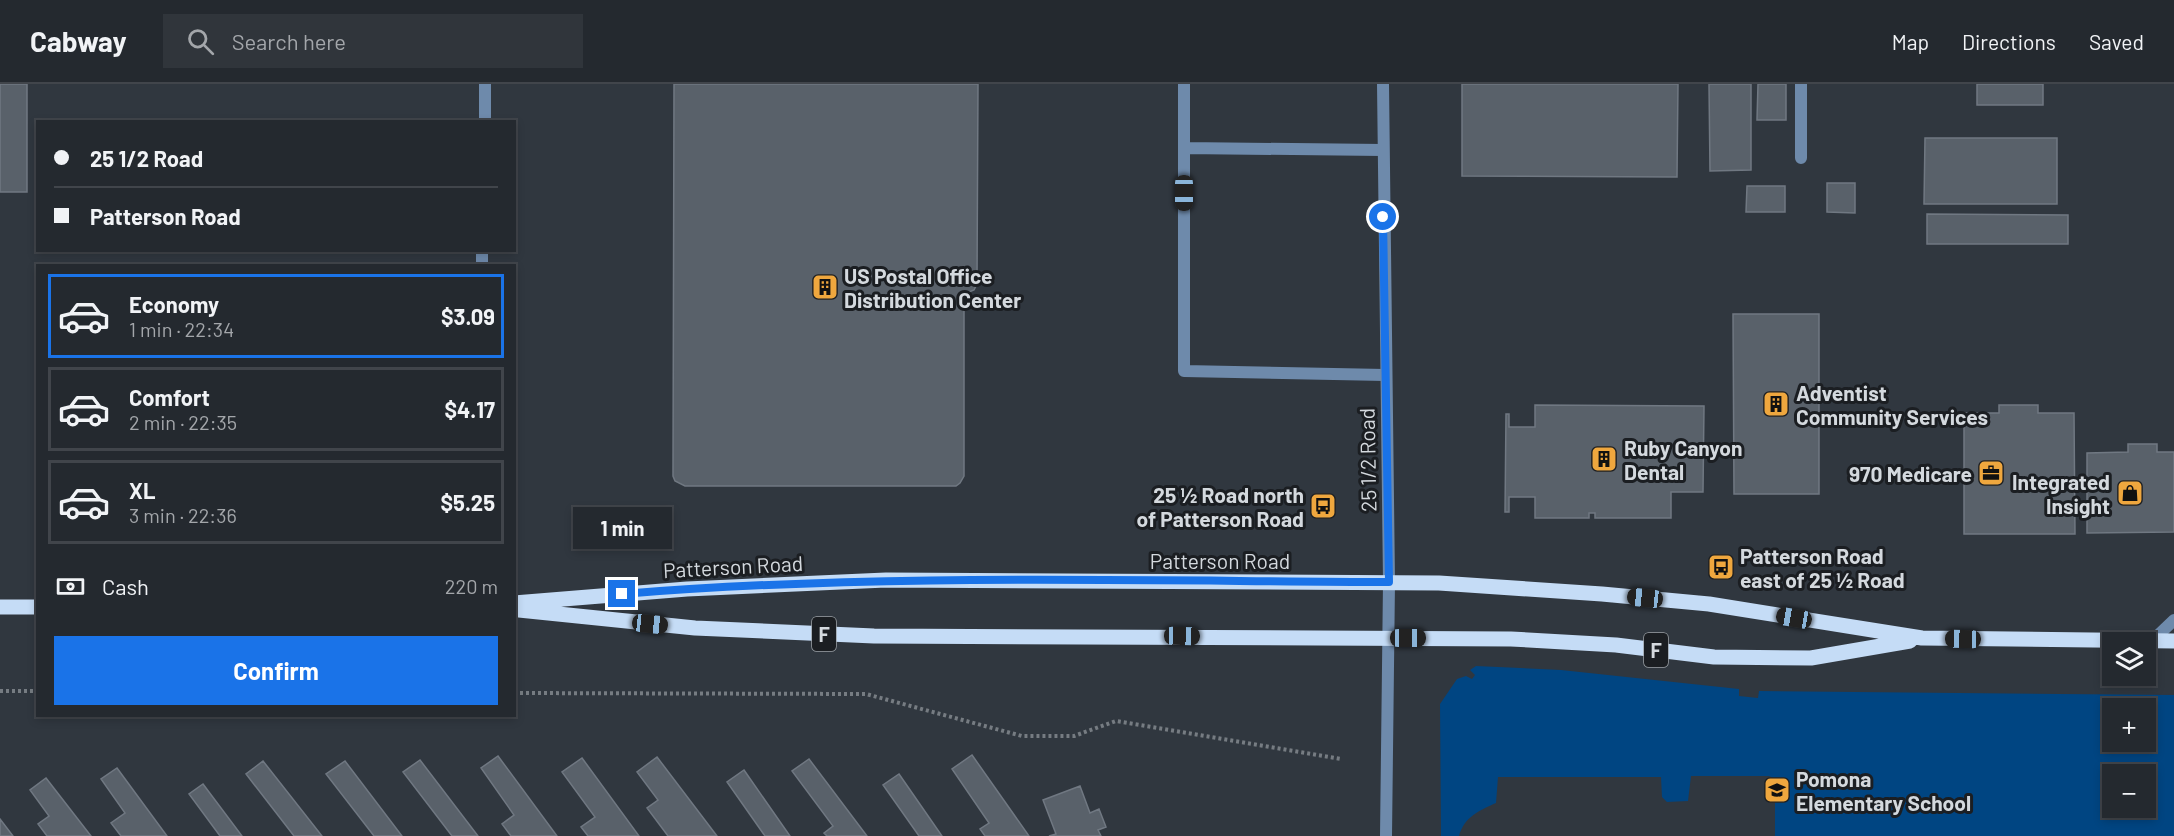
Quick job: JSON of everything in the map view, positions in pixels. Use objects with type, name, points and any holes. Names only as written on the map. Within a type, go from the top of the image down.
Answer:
[{"type":"main road","name":"Patterson Road","points":[[516,603],[687,589],[886,580],[1439,583],[1709,604],[1922,638],[2102,640]]},
{"type":"main road","points":[[0,607],[36,607]]},
{"type":"main road","name":"Patterson Road","points":[[516,609],[695,628],[874,636],[1511,639],[1616,645],[1714,657],[1811,658],[1922,638]]},
{"type":"main road","name":"Patterson Road","points":[[2156,641],[2174,641]]},
{"type":"street","points":[[484,120],[485,84]]},
{"type":"street","points":[[1184,84],[1184,371],[1385,375]]},
{"type":"street","name":"25 1/2 Road","points":[[1383,84],[1389,582],[1386,836]]},
{"type":"street","points":[[1801,84],[1801,158]]},
{"type":"street","points":[[1184,148],[1383,150]]},
{"type":"street","points":[[2156,637],[2174,620]]},
{"type":"path","points":[[0,691],[36,691]]},
{"type":"path","points":[[516,693],[867,694],[1022,736],[1074,736],[1116,721],[1341,759]]},
{"type":"shaded area","points":[[1476,666],[1561,670],[1739,689],[1739,696],[1758,698],[1759,691],[2174,695],[2174,836],[1775,836],[1775,779],[1769,776],[1691,776],[1688,801],[1667,802],[1662,797],[1661,777],[1498,777],[1496,803],[1469,819],[1461,829],[1459,836],[1441,836],[1440,704],[1457,679],[1466,676],[1472,679],[1475,675],[1470,670]]},
{"type":"building","points":[[0,84],[27,84],[27,192],[0,192]]},
{"type":"building","name":"US Postal Office Distribution Center","points":[[674,84],[978,84],[977,284],[974,290],[964,294],[964,476],[956,486],[685,486],[675,481],[673,476]]},
{"type":"building","points":[[1462,84],[1678,84],[1677,177],[1462,176]]},
{"type":"building","points":[[1709,84],[1751,84],[1751,170],[1710,171]]},
{"type":"building","points":[[1758,84],[1786,84],[1786,120],[1757,120]]},
{"type":"building","points":[[1977,84],[2043,84],[2043,105],[1977,105]]},
{"type":"building","points":[[1925,138],[2057,138],[2057,204],[1924,204]]},
{"type":"building","points":[[1827,183],[1855,183],[1855,213],[1827,212]]},
{"type":"building","points":[[1747,186],[1785,186],[1785,212],[1746,212]]},
{"type":"building","points":[[1927,214],[2068,215],[2068,244],[1927,244]]},
{"type":"building","name":"Adventist Community Services","points":[[1733,314],[1819,314],[1819,494],[1734,494]]},
{"type":"building","name":"Ruby Canyon Dental","points":[[1535,405],[1704,406],[1703,492],[1671,492],[1671,518],[1595,518],[1595,513],[1589,513],[1589,518],[1535,518],[1535,497],[1509,497],[1509,512],[1505,512],[1506,414],[1509,414],[1509,427],[1535,427]]},
{"type":"building","points":[[1999,405],[2038,405],[2038,413],[2074,413],[2075,534],[1964,534],[1964,413],[1999,413]]},
{"type":"building","name":"Integrated Insight","points":[[2128,444],[2157,444],[2157,452],[2174,452],[2174,532],[2087,533],[2087,453],[2128,452]]},
{"type":"building","points":[[972,755],[1029,836],[985,836],[980,829],[989,823],[952,769]]},
{"type":"building","points":[[498,756],[557,836],[511,836],[502,824],[514,815],[481,768]]},
{"type":"building","points":[[657,757],[717,836],[668,836],[647,808],[658,800],[637,772]]},
{"type":"building","points":[[582,758],[639,836],[588,836],[581,827],[595,817],[562,772]]},
{"type":"building","points":[[809,759],[867,836],[827,836],[824,833],[833,826],[792,771]]},
{"type":"building","points":[[420,760],[478,836],[452,836],[403,772]]},
{"type":"building","points":[[263,761],[322,836],[294,836],[246,774]]},
{"type":"building","points":[[345,761],[402,836],[374,836],[326,774]]},
{"type":"building","points":[[117,768],[167,836],[121,836],[111,823],[125,813],[101,779]]},
{"type":"building","points":[[744,770],[790,836],[765,836],[727,782]]},
{"type":"building","points":[[899,774],[942,836],[919,836],[883,785]]},
{"type":"building","points":[[46,778],[91,836],[47,836],[38,824],[49,816],[30,790]]},
{"type":"building","points":[[203,784],[242,836],[220,836],[189,794]]},
{"type":"building","points":[[1080,786],[1090,813],[1099,809],[1106,827],[1098,830],[1101,836],[1049,836],[1056,834],[1043,800]]},
{"type":"building","points":[[0,819],[13,836],[0,836]]},
{"type":"place","name":"US Postal Office Distribution Center","points":[[825,287]]},
{"type":"place","name":"Adventist Community Services","points":[[1776,404]]},
{"type":"place","name":"Ruby Canyon Dental","points":[[1604,459]]},
{"type":"place","name":"970 Medicare","points":[[1991,473]]},
{"type":"place","name":"Integrated Insight","points":[[2130,493]]},
{"type":"place","name":"25 ½ Road north of Patterson Road","points":[[1323,506]]},
{"type":"place","name":"Patterson Road east of 25 ½ Road","points":[[1721,567]]},
{"type":"place","name":"Pomona Elementary School","points":[[1777,790]]},
{"type":"route","points":[[622,594],[886,580],[1389,582],[1383,217]]}]
